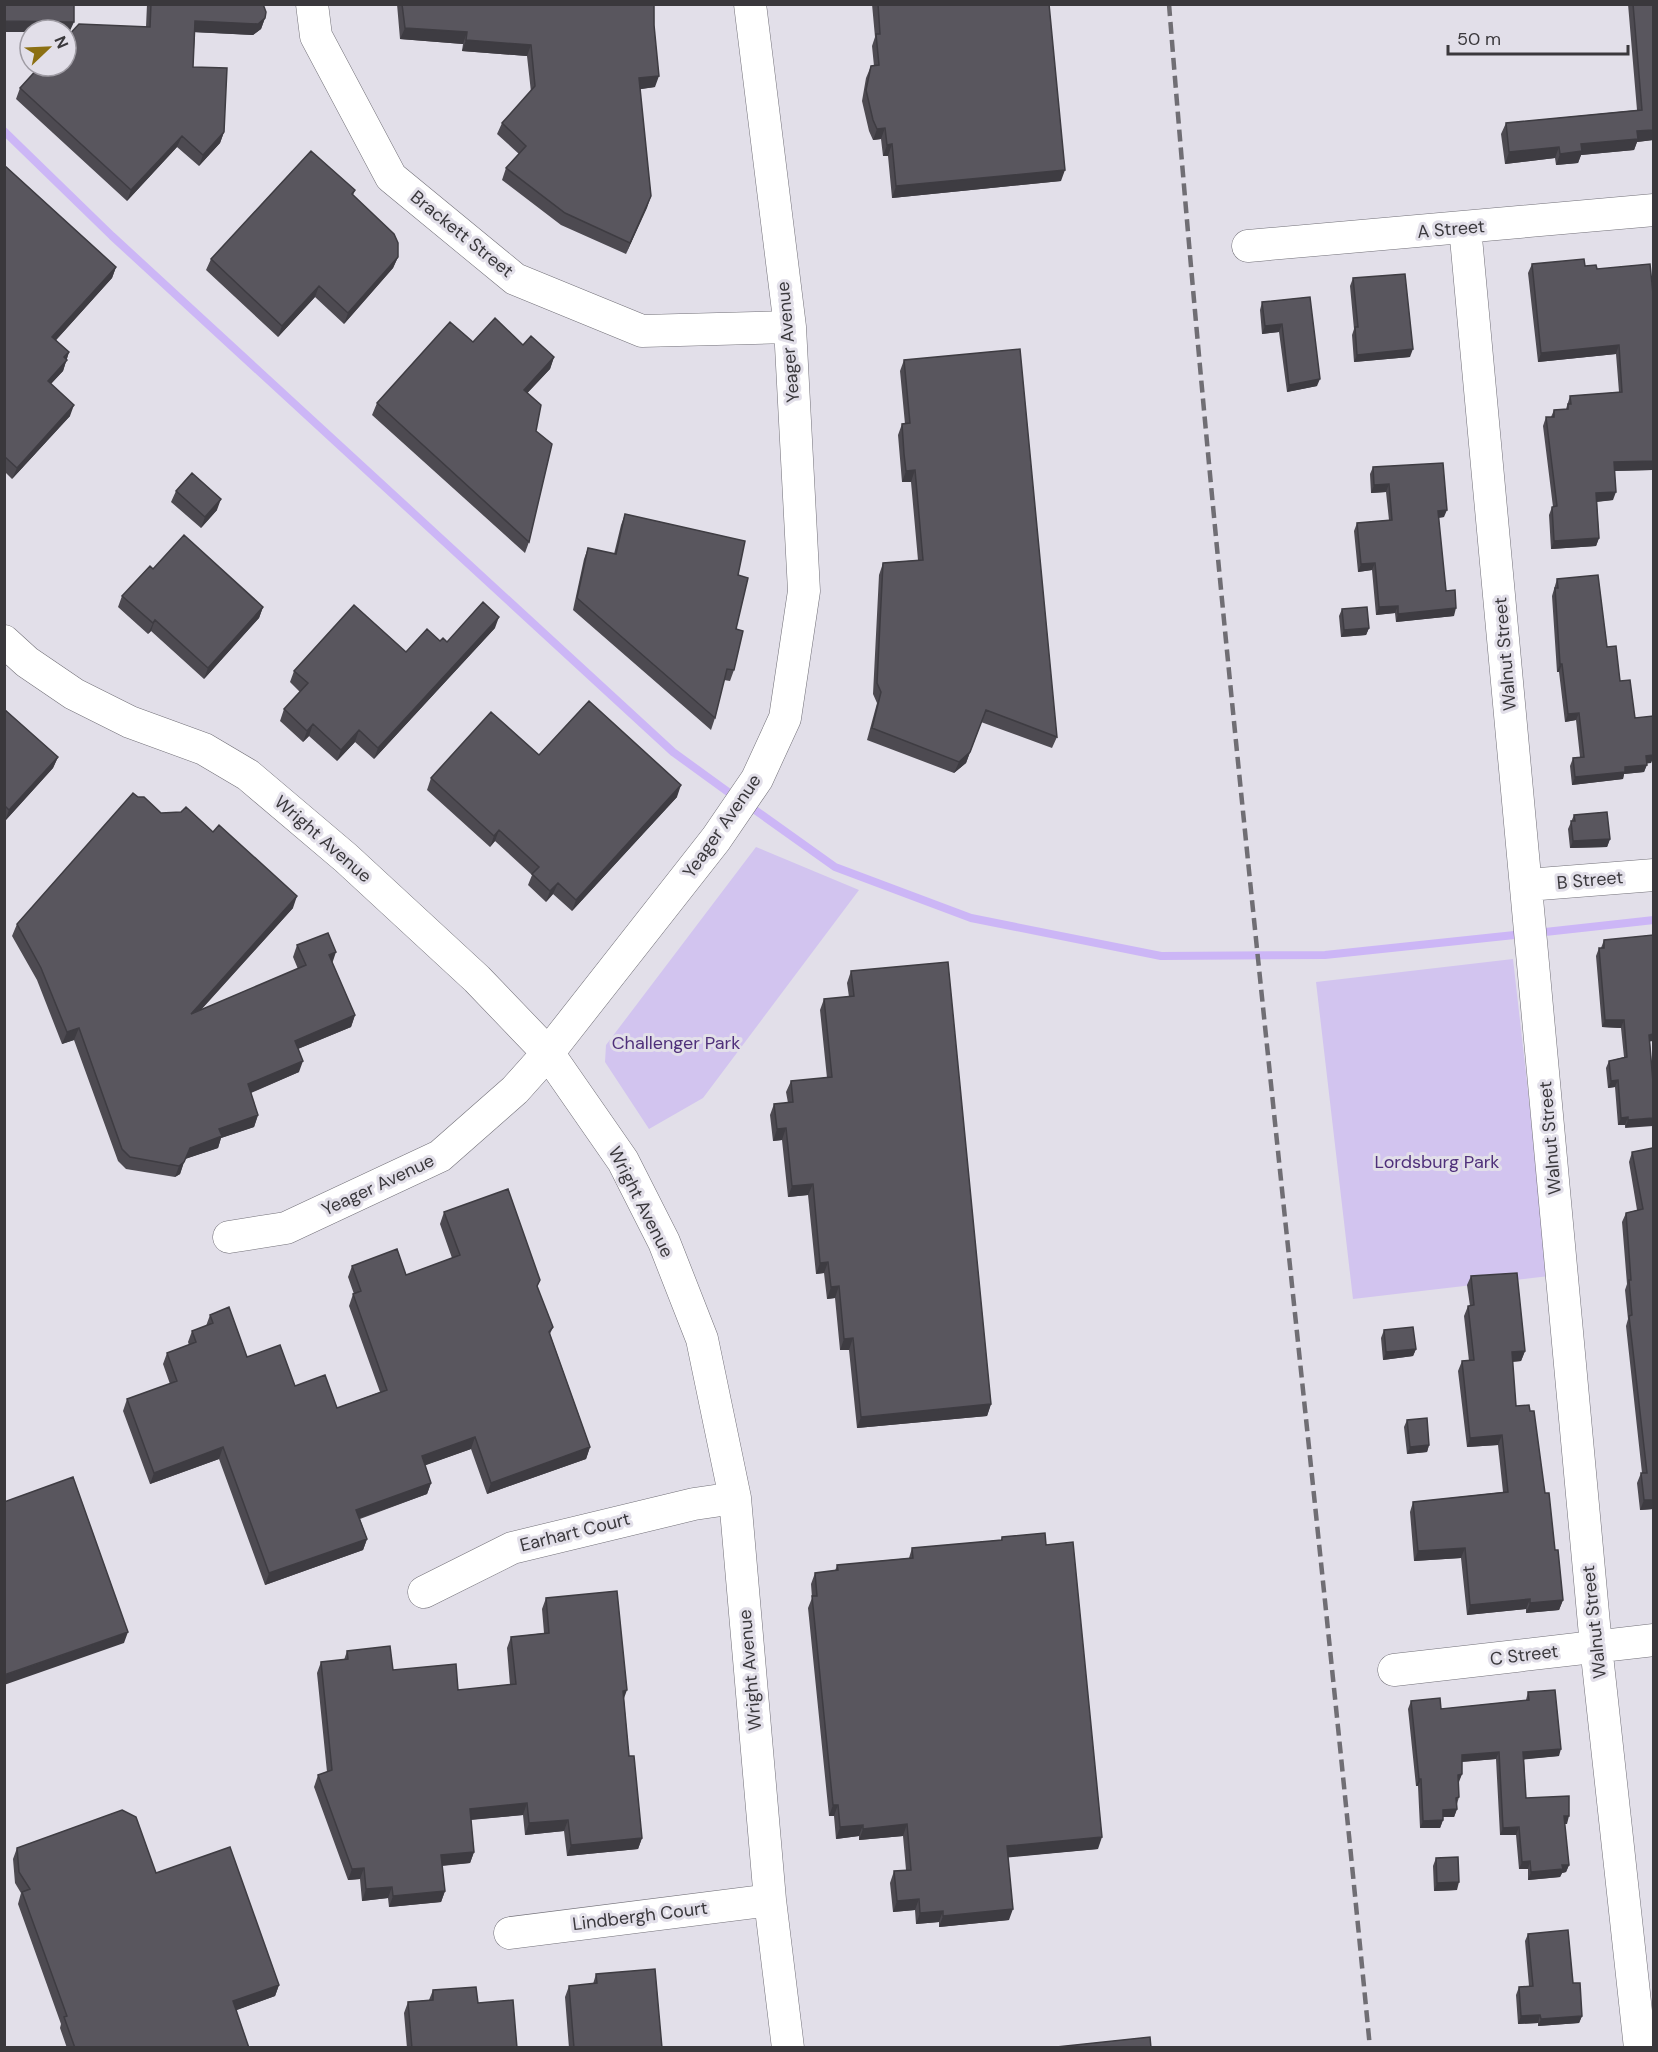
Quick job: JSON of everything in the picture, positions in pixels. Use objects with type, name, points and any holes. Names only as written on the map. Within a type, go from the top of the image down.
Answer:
[{"type":"street","name":"Brackett Street","points":[[312,4],[316,36],[391,177],[515,279],[642,331],[789,327]]},
{"type":"street","name":"Yeager Avenue","points":[[229,1236],[286,1228],[440,1156],[515,1090],[548,1053],[725,825],[757,779],[785,718],[804,591],[789,327],[750,4]]},
{"type":"street","name":"A Street","points":[[1248,246],[1653,210]]},
{"type":"street","name":"Walnut Street","points":[[1465,228],[1533,943],[1596,1646],[1640,2048]]},
{"type":"street","name":"Wright Avenue","points":[[4,641],[27,662],[74,694],[130,722],[204,749],[248,775],[286,805],[477,979],[548,1053],[623,1161],[664,1242],[702,1338],[735,1498],[770,1900],[788,2048]]},
{"type":"street","name":"B Street","points":[[1528,897],[1653,875]]},
{"type":"street","name":"Earhart Court","points":[[424,1592],[512,1548],[694,1504],[735,1498]]},
{"type":"street","name":"C Street","points":[[1394,1670],[1653,1640]]},
{"type":"street","name":"Lindbergh Court","points":[[510,1934],[770,1900]]},
{"type":"green space","name":"Challenger Park","points":[[756,847],[859,890],[703,1098],[649,1129],[605,1062],[606,1045]]},
{"type":"green space","name":"Lordsburg Park","points":[[1513,959],[1549,1276],[1353,1299],[1316,982]]},
{"type":"building","points":[[4,4],[74,4],[74,18],[18,18],[18,21],[4,21]]},
{"type":"building","points":[[151,4],[263,4],[266,12],[265,18],[258,24],[195,21],[193,67],[227,68],[224,132],[203,155],[182,136],[131,190],[20,88],[29,78],[78,78],[79,24],[150,27]]},
{"type":"building","points":[[402,4],[654,4],[659,76],[639,78],[651,196],[630,243],[565,213],[506,168],[526,146],[502,123],[535,86],[531,45],[466,40],[467,32],[405,28]]},
{"type":"building","points":[[878,4],[1049,4],[1065,170],[896,186],[892,144],[887,145],[885,128],[877,129],[866,90],[871,66],[879,65],[876,34],[880,34]]},
{"type":"building","points":[[1633,4],[1653,4],[1653,130],[1637,131],[1638,139],[1581,144],[1582,151],[1560,154],[1559,147],[1509,152],[1506,123],[1642,110]]},
{"type":"building","points":[[311,151],[355,190],[352,194],[394,234],[398,243],[398,257],[348,313],[319,286],[282,326],[211,259]]},
{"type":"building","points":[[4,165],[116,267],[52,337],[69,352],[64,357],[67,360],[48,381],[74,405],[17,468],[4,456]]},
{"type":"building","points":[[1584,259],[1585,266],[1596,265],[1597,269],[1650,264],[1653,294],[1653,461],[1614,462],[1616,492],[1596,493],[1599,538],[1554,541],[1552,507],[1557,506],[1546,417],[1554,417],[1554,410],[1568,409],[1568,404],[1571,404],[1570,396],[1622,392],[1619,345],[1541,353],[1532,264]]},
{"type":"building","points":[[1405,274],[1413,349],[1357,355],[1355,327],[1358,327],[1353,278]]},
{"type":"building","points":[[1310,297],[1320,379],[1289,385],[1282,324],[1265,326],[1262,302]]},
{"type":"building","points":[[495,318],[523,345],[531,336],[554,357],[524,390],[541,405],[536,431],[552,444],[529,542],[377,403],[450,322],[473,342]]},
{"type":"building","points":[[1020,349],[1057,737],[986,710],[970,752],[959,762],[872,728],[881,692],[877,683],[883,563],[923,560],[915,470],[906,471],[904,454],[902,424],[910,423],[904,360]]},
{"type":"building","points":[[1443,463],[1447,510],[1438,511],[1446,591],[1455,590],[1456,608],[1398,614],[1398,606],[1379,607],[1375,563],[1361,564],[1357,523],[1392,520],[1389,484],[1374,485],[1373,467]]},
{"type":"building","points":[[192,473],[221,499],[205,517],[176,491]]},
{"type":"building","points":[[625,514],[745,541],[738,575],[748,578],[736,629],[743,631],[734,670],[727,669],[715,718],[577,598],[588,548],[616,554]]},
{"type":"building","points":[[184,535],[263,607],[208,668],[155,620],[153,623],[122,596],[150,566],[153,569]]},
{"type":"building","points":[[1598,575],[1607,647],[1616,646],[1620,681],[1630,680],[1635,718],[1653,716],[1653,755],[1646,756],[1647,765],[1625,767],[1625,772],[1575,777],[1573,758],[1584,757],[1579,713],[1568,714],[1562,664],[1560,664],[1555,588],[1558,588],[1557,579]]},
{"type":"building","points":[[483,602],[499,617],[378,748],[359,730],[341,750],[313,724],[307,731],[284,709],[308,683],[294,671],[354,605],[406,652],[427,629],[440,641],[443,638],[447,642]]},
{"type":"building","points":[[1367,607],[1369,628],[1344,630],[1342,609]]},
{"type":"building","points":[[589,701],[681,785],[576,900],[558,883],[550,891],[532,874],[539,867],[499,830],[494,836],[431,778],[491,712],[539,755]]},
{"type":"building","points":[[4,709],[58,757],[9,810],[4,805]]},
{"type":"building","points":[[133,793],[138,797],[144,797],[161,813],[181,812],[186,807],[213,832],[219,825],[297,896],[191,1014],[306,965],[297,945],[328,933],[336,952],[329,955],[355,1015],[295,1041],[303,1061],[248,1084],[258,1115],[219,1129],[222,1136],[190,1148],[184,1162],[179,1166],[130,1157],[122,1149],[79,1028],[67,1032],[41,968],[17,924]]},
{"type":"building","points":[[1607,812],[1610,839],[1573,841],[1571,821],[1575,821],[1574,815]]},
{"type":"building","points":[[1653,935],[1653,1034],[1649,1035],[1653,1118],[1628,1120],[1628,1117],[1621,1118],[1618,1080],[1611,1081],[1609,1061],[1627,1057],[1624,1020],[1605,1020],[1599,948],[1604,948],[1604,940]]},
{"type":"building","points":[[948,962],[991,1404],[861,1417],[853,1338],[844,1339],[839,1286],[831,1287],[828,1262],[820,1263],[813,1184],[792,1186],[786,1128],[777,1129],[774,1104],[793,1102],[791,1081],[832,1077],[824,999],[854,996],[851,971]]},
{"type":"building","points":[[1653,1148],[1653,1500],[1644,1500],[1641,1473],[1647,1473],[1629,1316],[1632,1315],[1629,1280],[1631,1280],[1626,1213],[1643,1209],[1632,1152]]},
{"type":"building","points":[[508,1189],[540,1280],[537,1286],[553,1327],[549,1332],[590,1447],[491,1483],[475,1437],[422,1456],[431,1483],[356,1510],[367,1539],[269,1573],[223,1447],[154,1473],[127,1399],[177,1381],[167,1353],[196,1342],[192,1331],[213,1323],[210,1315],[229,1307],[247,1357],[280,1345],[295,1386],[325,1375],[337,1408],[387,1390],[353,1294],[361,1291],[352,1266],[397,1249],[406,1275],[460,1255],[444,1212]]},
{"type":"building","points":[[1517,1273],[1525,1351],[1512,1352],[1516,1406],[1529,1405],[1530,1411],[1534,1411],[1545,1493],[1549,1493],[1555,1550],[1558,1550],[1563,1600],[1530,1603],[1530,1599],[1470,1605],[1465,1548],[1418,1551],[1413,1502],[1508,1492],[1502,1435],[1470,1438],[1462,1361],[1474,1360],[1468,1306],[1474,1305],[1471,1276]]},
{"type":"building","points":[[1413,1327],[1416,1349],[1386,1352],[1384,1330]]},
{"type":"building","points":[[1427,1418],[1429,1445],[1410,1447],[1407,1420]]},
{"type":"building","points":[[73,1477],[128,1632],[4,1675],[4,1502]]},
{"type":"building","points":[[1045,1533],[1046,1545],[1073,1542],[1102,1837],[1007,1846],[1013,1909],[943,1916],[943,1911],[920,1913],[919,1899],[897,1901],[894,1871],[911,1870],[907,1824],[863,1829],[863,1825],[840,1827],[838,1805],[833,1805],[812,1596],[817,1596],[815,1573],[838,1570],[837,1565],[913,1558],[912,1548],[1002,1540],[1002,1537]]},
{"type":"building","points":[[617,1591],[627,1690],[623,1691],[629,1756],[634,1756],[642,1838],[571,1845],[568,1820],[529,1823],[527,1803],[470,1809],[474,1852],[441,1855],[445,1891],[393,1896],[392,1887],[366,1889],[364,1868],[352,1869],[318,1775],[332,1770],[321,1662],[348,1659],[347,1651],[390,1646],[393,1670],[456,1664],[458,1690],[516,1684],[511,1637],[549,1633],[546,1598]]},
{"type":"building","points":[[1555,1690],[1561,1749],[1523,1752],[1526,1798],[1569,1796],[1569,1816],[1564,1816],[1569,1865],[1562,1865],[1563,1869],[1531,1872],[1530,1861],[1522,1862],[1519,1827],[1503,1828],[1499,1752],[1462,1755],[1462,1774],[1458,1775],[1457,1809],[1443,1810],[1443,1820],[1423,1821],[1421,1779],[1419,1779],[1411,1701],[1440,1698],[1441,1709],[1529,1700],[1528,1692]]},
{"type":"building","points":[[122,1810],[136,1817],[156,1873],[230,1847],[279,1985],[233,2001],[249,2048],[75,2048],[64,2017],[67,2016],[22,1892],[30,1889],[19,1872],[17,1848]]},
{"type":"building","points":[[1458,1857],[1459,1882],[1437,1883],[1436,1858]]},
{"type":"building","points":[[1568,1930],[1573,1983],[1580,1983],[1582,2016],[1541,2019],[1540,2015],[1521,2016],[1519,1987],[1533,1986],[1528,1934]]},
{"type":"building","points":[[655,1969],[662,2048],[574,2048],[569,1986],[597,1983],[596,1974]]},
{"type":"building","points":[[476,1987],[478,2003],[513,2000],[517,2048],[412,2048],[408,2002],[433,2000],[433,1990]]},
{"type":"building","points":[[1150,2037],[1151,2048],[1047,2048]]},
{"type":"waterway","points":[[4,131],[112,236],[673,752],[735,797]]},
{"type":"waterway","points":[[748,805],[835,867],[971,918],[1161,956],[1325,955],[1524,934]]},
{"type":"waterway","points":[[1536,933],[1654,920]]},
{"type":"railway","points":[[1169,4],[1190,260],[1239,771],[1370,2048]]}]
